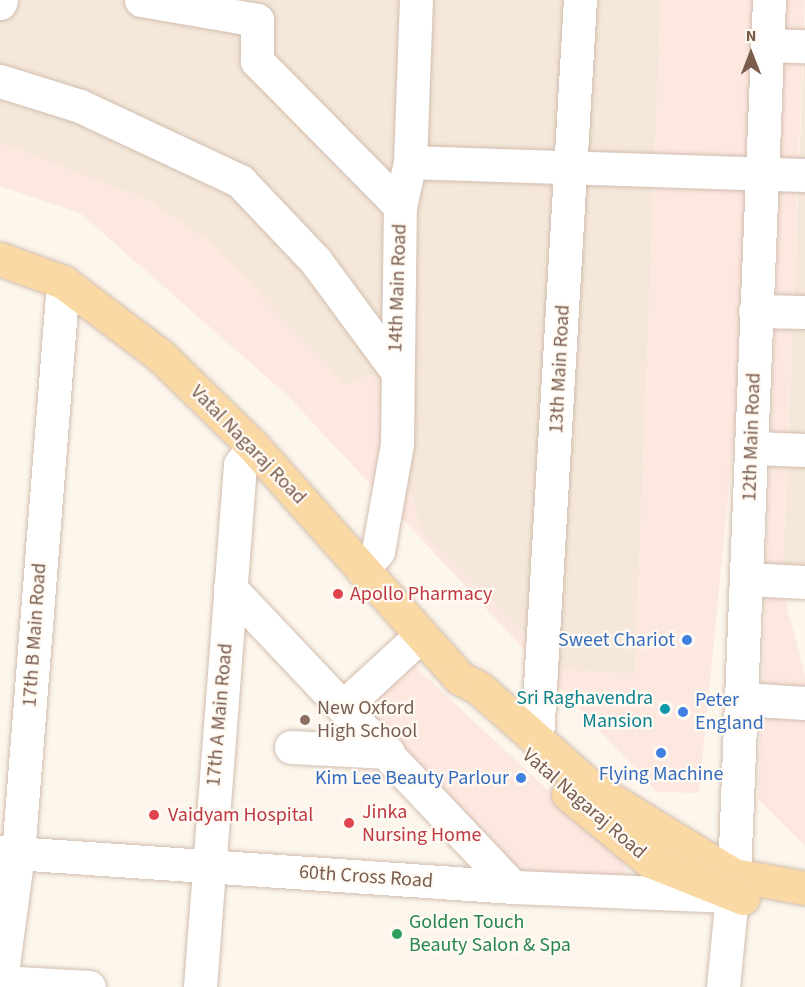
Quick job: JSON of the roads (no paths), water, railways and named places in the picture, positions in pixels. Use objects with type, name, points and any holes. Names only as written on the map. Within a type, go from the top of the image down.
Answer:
[{"type":"main road","name":"Vatal Nagaraj Road","points":[[0,259],[63,282],[161,356],[253,446],[460,678],[537,738],[592,788],[733,885],[805,888]]},
{"type":"main road","name":"Vatal Nagaraj Road","points":[[460,678],[466,696],[520,750],[633,850],[805,908]]},
{"type":"street","points":[[141,0],[258,10],[257,61],[400,206]]},
{"type":"street","name":"14th Main Road","points":[[362,569],[378,551],[397,444],[396,370],[400,206],[410,162],[416,0]]},
{"type":"street","name":"13th Main Road","points":[[537,738],[572,167],[579,0]]},
{"type":"street","name":"12th Main Road","points":[[723,987],[733,885],[753,448],[755,311],[769,0]]},
{"type":"street","points":[[768,45],[805,46]]},
{"type":"street","points":[[0,81],[80,106],[240,181],[315,260],[396,370]]},
{"type":"street","points":[[410,162],[805,175]]},
{"type":"street","name":"17th B Main Road","points":[[0,987],[9,853],[63,282]]},
{"type":"street","points":[[755,311],[805,312]]},
{"type":"street","name":"17th A Main Road","points":[[200,987],[240,465],[253,446]]},
{"type":"street","points":[[753,448],[805,450]]},
{"type":"street","points":[[746,579],[805,582]]},
{"type":"street","points":[[230,588],[388,752],[513,887]]},
{"type":"street","points":[[343,707],[421,635]]},
{"type":"street","points":[[741,699],[805,703]]},
{"type":"street","points":[[291,747],[388,752]]},
{"type":"street","name":"60th Cross Road","points":[[9,853],[513,887],[733,885]]},
{"type":"street","points":[[0,982],[89,987]]},
{"type":"place","name":"Apollo Pharmacy","points":[[338,594]]},
{"type":"place","name":"Sweet Chariot","points":[[687,640]]},
{"type":"place","name":"Sri Raghavendra Mansion","points":[[665,709]]},
{"type":"place","name":"Peter England","points":[[683,712]]},
{"type":"place","name":"New Oxford High School","points":[[305,720]]},
{"type":"place","name":"Flying Machine","points":[[661,753]]},
{"type":"place","name":"Kim Lee Beauty Parlour","points":[[521,778]]},
{"type":"place","name":"Vaidyam Hospital","points":[[154,815]]},
{"type":"place","name":"Jinka Nursing Home","points":[[349,823]]},
{"type":"place","name":"Golden Touch Beauty Salon & Spa","points":[[397,934]]}]
